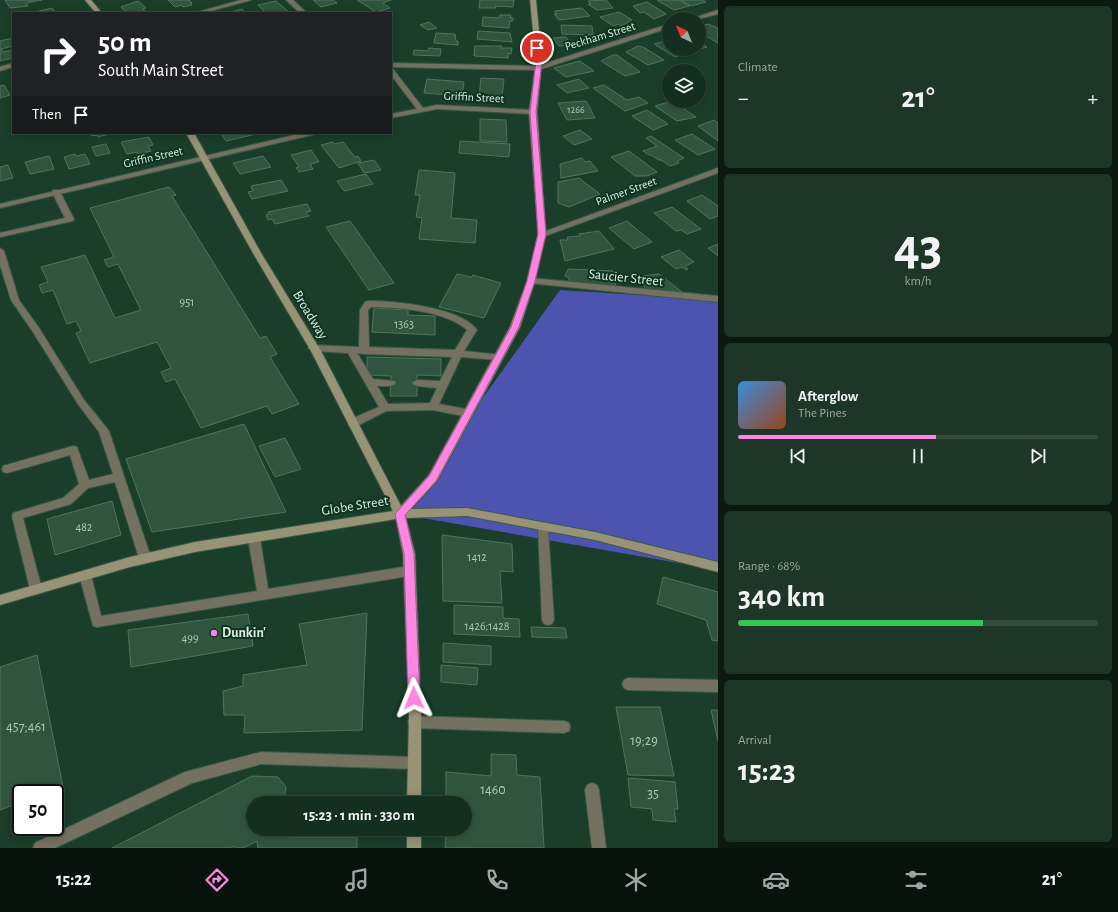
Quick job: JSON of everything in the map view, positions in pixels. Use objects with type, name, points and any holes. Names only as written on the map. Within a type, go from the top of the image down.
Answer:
[{"type":"main road","points":[[88,0],[98,12]]},
{"type":"main road","points":[[400,514],[433,478],[515,327],[531,281],[542,234],[533,112],[538,68],[532,0]]},
{"type":"main road","name":"Broadway","points":[[191,134],[257,253],[313,348],[400,514],[409,554],[410,571],[414,722],[414,796]]},
{"type":"main road","name":"Globe Street","points":[[0,600],[145,558],[195,547],[400,514],[467,512],[595,536],[718,568]]},
{"type":"main road","points":[[414,836],[414,848]]},
{"type":"street","points":[[200,12],[248,0]]},
{"type":"street","points":[[290,0],[303,12]]},
{"type":"street","points":[[706,15],[718,12]]},
{"type":"street","name":"Peckham Street","points":[[538,68],[565,58],[662,28]]},
{"type":"street","points":[[0,69],[12,65]]},
{"type":"street","points":[[392,65],[538,68]]},
{"type":"street","points":[[392,71],[420,110]]},
{"type":"street","name":"Griffin Street","points":[[392,116],[436,107],[533,112]]},
{"type":"street","name":"Griffin Street","points":[[0,206],[204,157],[308,134]]},
{"type":"street","name":"Palmer Street","points":[[542,234],[718,170]]},
{"type":"street","points":[[0,235],[70,219],[56,192]]},
{"type":"street","points":[[0,251],[15,300],[36,330],[81,402],[104,431],[145,558]]},
{"type":"street","name":"Saucier Street","points":[[531,281],[718,300]]},
{"type":"street","points":[[364,351],[364,307],[368,304],[388,304],[426,309],[469,327],[472,330],[458,353],[433,406]]},
{"type":"street","points":[[313,348],[404,355],[458,353],[498,357]]},
{"type":"street","points":[[351,350],[384,408]]},
{"type":"street","points":[[369,382],[390,383]]},
{"type":"street","points":[[417,383],[443,385]]},
{"type":"street","points":[[353,423],[384,408],[433,406],[468,413]]},
{"type":"street","points":[[7,469],[73,450],[85,485]]},
{"type":"street","points":[[36,589],[17,516],[67,502],[85,485],[119,477]]},
{"type":"street","points":[[543,527],[548,620]]},
{"type":"street","points":[[254,538],[263,595]]},
{"type":"street","points":[[85,575],[97,622],[410,571]]},
{"type":"street","points":[[628,684],[718,686]]},
{"type":"street","points":[[414,722],[564,727]]},
{"type":"street","points":[[40,848],[78,828],[190,777],[261,758],[414,763]]},
{"type":"street","points":[[592,790],[599,848]]},
{"type":"shaded area","points":[[560,290],[718,300],[718,570],[400,514]]},
{"type":"building","points":[[5,0],[42,0],[26,3],[28,6],[10,8]]},
{"type":"building","points":[[168,0],[189,0],[192,5],[175,7]]},
{"type":"building","points":[[313,0],[333,0],[337,3],[321,7]]},
{"type":"building","points":[[357,0],[391,0],[383,3],[390,8],[376,12]]},
{"type":"building","points":[[480,0],[514,0],[513,7],[495,6],[496,8],[479,8]]},
{"type":"building","points":[[606,0],[613,8],[597,10],[588,4],[591,4],[588,1]]},
{"type":"building","points":[[657,0],[679,0],[689,6],[674,10]]},
{"type":"building","points":[[681,0],[703,0],[706,2],[691,6]]},
{"type":"building","points":[[138,1],[146,8],[143,9],[145,11],[126,12],[121,7]]},
{"type":"building","points":[[276,1],[289,12],[265,12],[258,5]]},
{"type":"building","points":[[647,2],[663,12],[662,16],[654,19],[644,12],[640,13],[633,6]]},
{"type":"building","points":[[52,8],[55,12],[35,12]]},
{"type":"building","points":[[582,8],[590,16],[559,20],[554,14],[557,14],[554,11]]},
{"type":"building","points":[[242,9],[245,12],[231,12]]},
{"type":"building","points":[[619,12],[632,20],[621,26],[618,24],[613,26],[600,17]]},
{"type":"building","points":[[500,15],[511,15],[510,18],[513,18],[513,21],[510,21],[509,28],[482,26],[483,17],[499,18]]},
{"type":"building","points":[[429,22],[437,28],[428,30],[420,25]]},
{"type":"building","points":[[561,25],[592,26],[593,35],[562,34]]},
{"type":"building","points":[[706,25],[718,28],[718,43],[706,36]]},
{"type":"building","points":[[478,31],[510,33],[512,42],[477,39]]},
{"type":"building","points":[[436,33],[455,34],[458,45],[434,43]]},
{"type":"building","points":[[566,37],[572,45],[559,46],[553,38]]},
{"type":"building","points":[[12,38],[12,46],[1,49],[3,52],[12,50],[12,58],[0,61],[0,41]]},
{"type":"building","points":[[662,42],[662,49],[654,44]]},
{"type":"building","points":[[475,46],[502,46],[501,48],[512,48],[511,54],[508,53],[508,58],[474,56]]},
{"type":"building","points":[[638,46],[643,47],[664,60],[648,65],[626,52]]},
{"type":"building","points":[[429,48],[441,49],[440,56],[413,55],[414,50],[428,51]]},
{"type":"building","points":[[613,55],[617,55],[640,72],[625,76],[601,61]]},
{"type":"building","points":[[580,61],[594,71],[566,77],[554,68]]},
{"type":"building","points":[[481,78],[504,79],[502,98],[479,97]]},
{"type":"building","points":[[427,79],[464,82],[462,96],[424,93]]},
{"type":"building","points":[[579,79],[589,88],[567,93],[557,85]]},
{"type":"building","points":[[4,85],[10,95],[0,98],[0,86]]},
{"type":"building","points":[[604,85],[627,100],[639,97],[648,103],[625,111],[593,88]]},
{"type":"building","points":[[586,101],[595,118],[567,120],[558,103]]},
{"type":"building","points":[[662,104],[662,108],[682,108],[696,117],[677,121],[655,106]]},
{"type":"building","points":[[647,110],[668,124],[653,130],[632,116]]},
{"type":"building","points":[[480,119],[506,120],[507,142],[480,141]]},
{"type":"building","points":[[714,120],[718,123],[718,141],[698,126]]},
{"type":"building","points":[[580,130],[592,139],[574,145],[563,136]]},
{"type":"building","points":[[90,134],[109,134],[98,137],[97,135],[92,136]]},
{"type":"building","points":[[222,134],[257,134],[226,141]]},
{"type":"building","points":[[692,134],[715,149],[698,155],[675,140]]},
{"type":"building","points":[[651,136],[684,158],[677,161],[679,163],[670,166],[643,151],[657,146],[646,138]]},
{"type":"building","points":[[149,137],[153,145],[148,146],[151,151],[138,154],[137,152],[127,154],[121,142]]},
{"type":"building","points":[[460,141],[510,144],[509,157],[459,153]]},
{"type":"building","points":[[333,142],[334,144],[343,142],[355,157],[358,156],[361,161],[339,168],[321,145]]},
{"type":"building","points":[[106,144],[110,153],[96,156],[92,147]]},
{"type":"building","points":[[311,150],[319,162],[310,164],[313,169],[299,172],[296,168],[299,167],[291,155]]},
{"type":"building","points":[[629,151],[657,172],[647,176],[635,176],[611,157]]},
{"type":"building","points":[[75,154],[76,156],[85,154],[90,164],[69,169],[64,157]]},
{"type":"building","points":[[49,156],[54,169],[30,174],[25,162]]},
{"type":"building","points":[[263,156],[271,167],[240,174],[233,163]]},
{"type":"building","points":[[582,158],[585,162],[590,161],[598,171],[561,178],[560,164]]},
{"type":"building","points":[[374,160],[381,170],[364,173],[358,163]]},
{"type":"building","points":[[8,165],[13,178],[0,181],[0,167]]},
{"type":"building","points":[[419,170],[455,173],[451,218],[477,220],[475,243],[419,239],[422,218],[416,217],[420,195],[415,195]]},
{"type":"building","points":[[366,174],[373,184],[344,191],[337,181]]},
{"type":"building","points":[[579,178],[600,194],[569,207],[558,203],[558,182]]},
{"type":"building","points":[[281,180],[288,191],[252,199],[248,192],[253,191],[251,186]]},
{"type":"building","points":[[169,187],[176,195],[172,196],[260,338],[266,336],[277,354],[270,357],[299,404],[272,414],[267,406],[201,428],[175,379],[166,382],[161,372],[171,368],[157,342],[90,363],[76,333],[81,331],[76,321],[67,324],[53,290],[42,293],[39,285],[48,282],[41,267],[85,255],[115,318],[141,310],[118,264],[108,267],[104,260],[114,257],[90,208]]},
{"type":"building","points":[[702,195],[718,206],[718,216],[710,219],[687,201]]},
{"type":"building","points":[[307,204],[311,211],[306,212],[309,216],[275,224],[272,219],[268,220],[266,215],[269,214],[268,212]]},
{"type":"building","points":[[672,207],[701,229],[687,234],[681,230],[676,231],[654,213]]},
{"type":"building","points":[[350,221],[394,283],[369,290],[326,227]]},
{"type":"building","points":[[627,221],[652,242],[634,249],[609,228]]},
{"type":"building","points":[[599,231],[614,249],[565,261],[560,240],[568,240],[567,237],[580,236],[579,234]]},
{"type":"building","points":[[718,244],[718,256],[708,248]]},
{"type":"building","points":[[679,250],[694,262],[685,266],[688,269],[686,270],[682,267],[676,269],[661,257]]},
{"type":"building","points":[[568,269],[613,271],[616,287],[570,284],[569,278],[565,276]]},
{"type":"building","points":[[457,274],[472,277],[473,275],[501,283],[484,318],[439,307]]},
{"type":"building","points":[[659,274],[682,292],[645,289],[641,276]]},
{"type":"building","points":[[374,308],[408,310],[408,315],[435,316],[435,335],[372,332]]},
{"type":"building","points":[[367,357],[441,359],[441,376],[417,375],[417,396],[390,396],[391,376],[367,375]]},
{"type":"building","points":[[244,424],[286,512],[152,532],[126,459]]},
{"type":"building","points":[[285,438],[301,469],[275,477],[259,446]]},
{"type":"building","points":[[112,501],[121,535],[55,555],[47,519]]},
{"type":"building","points":[[442,535],[512,544],[513,572],[500,571],[502,603],[443,601]]},
{"type":"building","points":[[663,577],[718,592],[718,641],[712,640],[706,620],[657,604]]},
{"type":"building","points":[[454,605],[503,607],[503,618],[519,619],[520,637],[454,634]]},
{"type":"building","points":[[367,613],[362,730],[244,733],[245,715],[224,715],[223,691],[243,686],[243,675],[307,665],[299,624]]},
{"type":"building","points":[[248,614],[253,646],[131,667],[128,630]]},
{"type":"building","points":[[531,627],[565,628],[567,638],[532,637]]},
{"type":"building","points":[[443,643],[491,646],[491,665],[443,662]]},
{"type":"building","points":[[37,655],[62,784],[12,784],[12,805],[0,810],[0,667]]},
{"type":"building","points":[[441,665],[478,668],[477,685],[441,682]]},
{"type":"building","points":[[616,707],[660,707],[674,776],[628,775]]},
{"type":"building","points":[[711,710],[718,710],[718,741]]},
{"type":"building","points":[[491,754],[516,755],[517,775],[540,777],[544,848],[445,848],[446,836],[472,836],[472,796],[446,796],[446,772],[491,776]]},
{"type":"building","points":[[252,776],[278,777],[286,787],[285,796],[246,796],[246,836],[357,837],[357,848],[258,848],[257,841],[243,848],[235,848],[234,846],[231,848],[112,848]]},
{"type":"building","points":[[628,778],[675,782],[678,809],[674,809],[676,822],[653,820],[652,809],[631,807]]},
{"type":"place","name":"Dunkin'","points":[[214,633]]},
{"type":"route","points":[[414,698],[409,554],[400,514],[433,478],[515,327],[531,281],[542,234],[533,112],[539,61],[537,48]]}]
